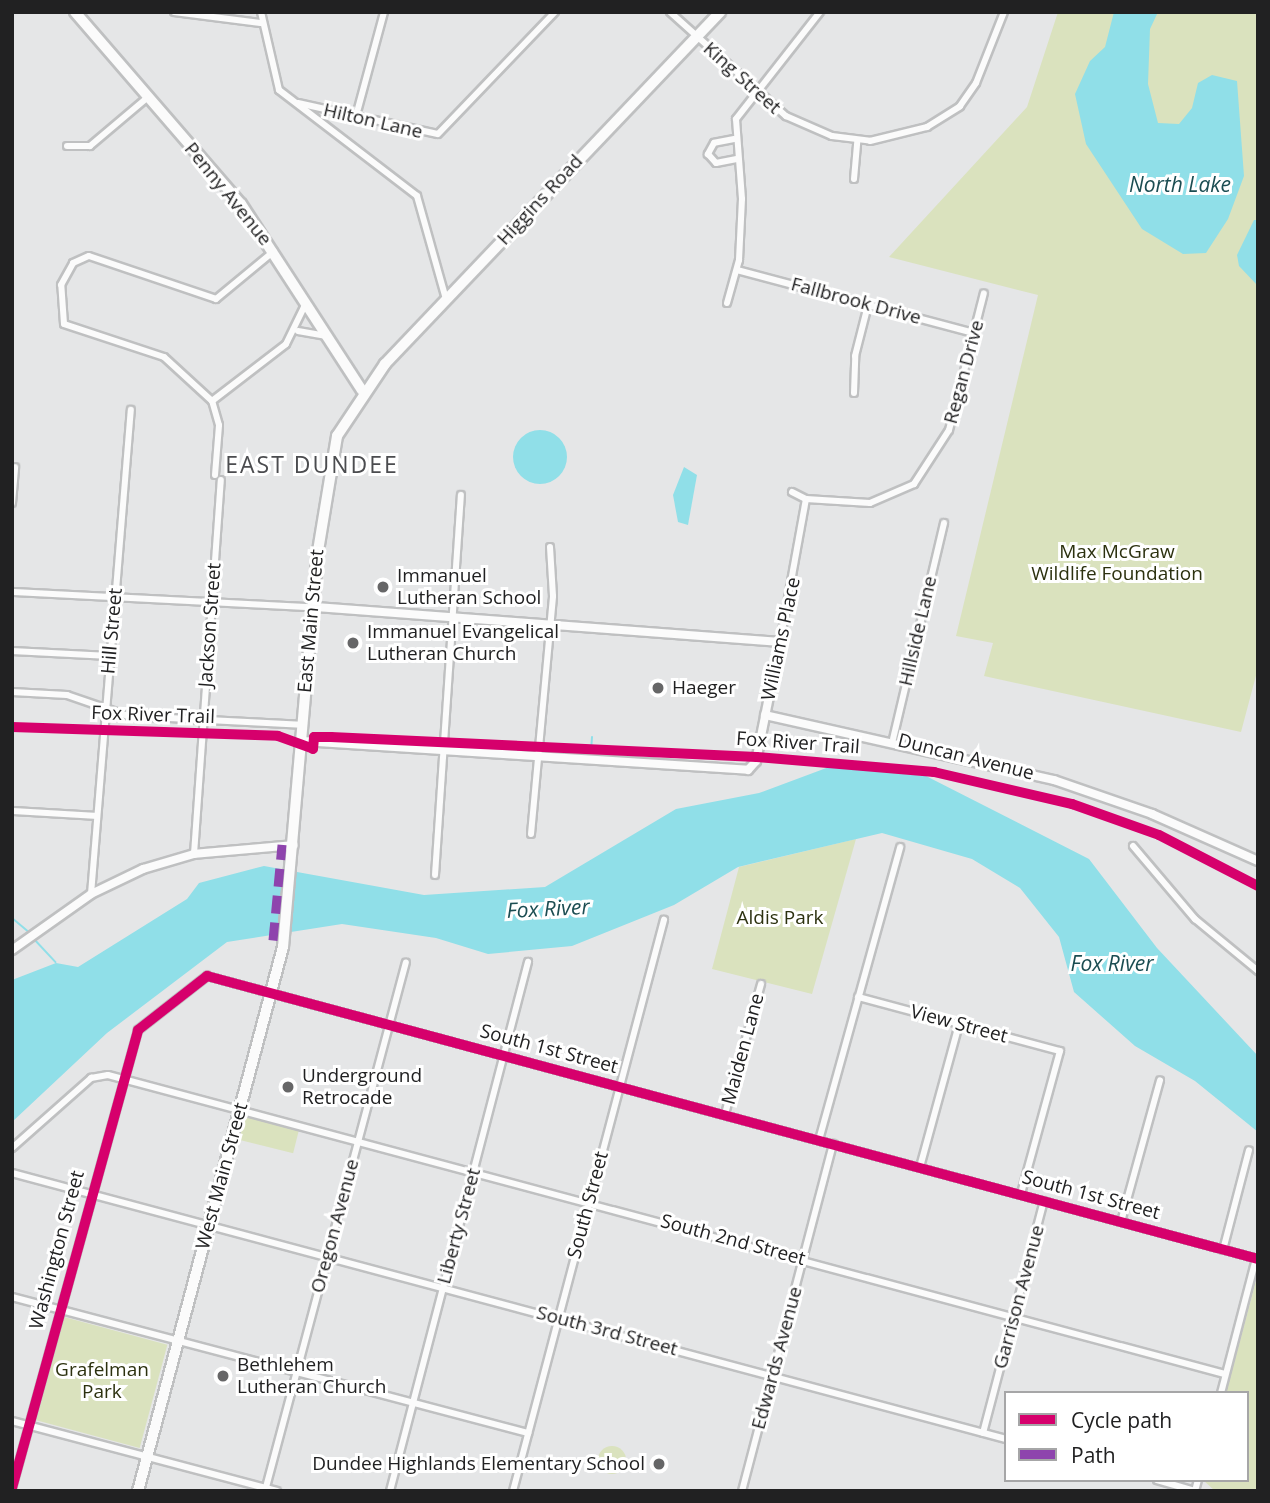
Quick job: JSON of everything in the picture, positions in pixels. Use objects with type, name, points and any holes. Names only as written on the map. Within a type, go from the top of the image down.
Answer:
[{"type":"main road","name":"Penny Avenue","points":[[75,12],[274,251],[362,390]]},
{"type":"main road","name":"Higgins Road","points":[[362,390],[720,12]]},
{"type":"main road","name":"East Main Street","points":[[292,859],[326,474],[362,390]]},
{"type":"main road","name":"West Main Street","points":[[138,1491],[284,943],[292,859]]},
{"type":"street","points":[[84,24],[88,12]]},
{"type":"street","points":[[174,12],[260,23]]},
{"type":"street","points":[[261,12],[260,23],[274,81],[295,103],[413,191],[446,299]]},
{"type":"street","points":[[356,116],[384,12]]},
{"type":"street","name":"Hilton Lane","points":[[295,103],[432,135],[447,127],[555,12]]},
{"type":"street","name":"King Street","points":[[670,12],[753,90],[804,126],[857,141],[900,136],[952,113],[976,83],[1004,12]]},
{"type":"street","points":[[727,303],[737,270],[742,199],[734,139],[737,114],[753,90],[820,12]]},
{"type":"street","points":[[67,146],[90,146],[148,97]]},
{"type":"street","points":[[734,139],[712,144],[708,154],[716,163],[737,159]]},
{"type":"street","points":[[854,179],[857,141]]},
{"type":"street","points":[[274,251],[214,300],[181,282],[89,256],[73,263],[62,282],[64,324],[164,356],[212,401],[298,331],[306,304]]},
{"type":"street","name":"Fallbrook Drive","points":[[737,270],[974,333]]},
{"type":"street","name":"Regan Drive","points":[[806,499],[891,498],[914,484],[938,450],[985,293]]},
{"type":"street","points":[[854,393],[855,356],[868,305]]},
{"type":"street","points":[[298,331],[327,337]]},
{"type":"street","name":"Jackson Street","points":[[194,854],[218,477],[219,425],[212,401]]},
{"type":"street","name":"Hill Street","points":[[91,894],[95,816],[131,410]]},
{"type":"street","points":[[12,503],[15,467]]},
{"type":"street","points":[[792,492],[806,499]]},
{"type":"street","points":[[435,875],[461,495]]},
{"type":"street","name":"Williams Place","points":[[540,757],[742,771],[755,763],[806,499]]},
{"type":"street","name":"Hillside Lane","points":[[893,739],[944,523]]},
{"type":"street","points":[[531,834],[540,757],[549,625],[550,547]]},
{"type":"street","points":[[12,592],[313,607],[780,642]]},
{"type":"street","points":[[12,651],[110,656]]},
{"type":"street","points":[[12,692],[63,694],[105,710],[203,720],[303,725]]},
{"type":"street","name":"Duncan Avenue","points":[[765,715],[893,739],[1123,803],[1258,861]]},
{"type":"street","points":[[302,741],[540,757]]},
{"type":"street","points":[[12,811],[95,816]]},
{"type":"street","points":[[12,950],[36,930],[91,894],[194,854],[294,845]]},
{"type":"street","points":[[1132,845],[1195,919],[1258,971]]},
{"type":"street","points":[[819,1140],[900,847]]},
{"type":"street","name":"South Street","points":[[513,1491],[664,920]]},
{"type":"street","name":"Oregon Avenue","points":[[265,1489],[406,962]]},
{"type":"street","name":"Liberty Street","points":[[390,1491],[528,962]]},
{"type":"street","name":"South 1st Street","points":[[142,1024],[205,976],[619,1085],[1257,1259]]},
{"type":"street","name":"Maiden Lane","points":[[726,1114],[761,984]]},
{"type":"street","name":"View Street","points":[[858,997],[1060,1051],[1021,1194]]},
{"type":"street","name":"Washington Street","points":[[12,1488],[90,1194],[142,1024]]},
{"type":"street","points":[[920,1167],[959,1024]]},
{"type":"street","name":"South 2nd Street","points":[[12,1148],[88,1080],[100,1074],[589,1201],[1226,1374]]},
{"type":"street","points":[[1121,1222],[1160,1080]]},
{"type":"street","name":"Edwards Avenue","points":[[742,1491],[833,1144]]},
{"type":"street","points":[[1223,1250],[1249,1150]]},
{"type":"street","name":"South 3rd Street","points":[[12,1173],[1004,1438]]},
{"type":"street","name":"Garrison Avenue","points":[[983,1433],[1044,1201]]},
{"type":"street","points":[[1222,1391],[1257,1259]]},
{"type":"street","points":[[12,1297],[528,1433]]},
{"type":"street","points":[[12,1421],[277,1491]]},
{"type":"street","points":[[1164,1482],[1195,1491]]},
{"type":"green space","name":"Max McGraw Wildlife Foundation","points":[[1058,12],[1258,12],[1258,668],[1241,732],[984,676],[993,643],[956,636],[1038,295],[889,257],[1027,107]]},
{"type":"green space","name":"Aldis Park","points":[[856,839],[812,994],[712,969],[739,867]]},
{"type":"green space","points":[[240,1110],[300,1125],[293,1153],[233,1138]]},
{"type":"green space","points":[[1258,1273],[1258,1491],[1215,1491],[1205,1482],[1249,1482],[1249,1391],[1227,1391]]},
{"type":"green space","name":"Grafelman Park","points":[[64,1317],[167,1345],[140,1448],[36,1420]]},
{"type":"green space","points":[[612,1446],[622,1450],[626,1460],[622,1470],[612,1474],[602,1470],[598,1460],[602,1450]]},
{"type":"water","name":"North Lake","points":[[1114,12],[1158,12],[1150,29],[1148,84],[1158,123],[1179,124],[1192,108],[1198,83],[1212,75],[1237,81],[1244,176],[1228,219],[1206,253],[1183,254],[1142,229],[1086,144],[1075,94],[1090,61],[1105,47]]},
{"type":"water","points":[[1254,220],[1258,220],[1258,286],[1239,266],[1237,255]]},
{"type":"water","points":[[540,430],[559,438],[567,457],[559,476],[540,484],[521,476],[513,457],[521,438]]},
{"type":"water","points":[[684,467],[697,475],[688,525],[678,522],[673,495]]},
{"type":"water","name":"Fox River","points":[[829,767],[926,776],[1089,859],[1157,948],[1258,1056],[1258,1132],[1195,1081],[1135,1046],[1074,992],[1059,937],[1020,888],[972,859],[882,833],[738,867],[674,905],[572,946],[488,954],[436,938],[342,924],[227,942],[107,1033],[12,1122],[12,980],[56,963],[78,967],[187,899],[199,883],[264,866],[424,895],[545,887],[676,809],[759,793]]},
{"type":"waterway","points":[[592,737],[591,752],[705,758]]},
{"type":"waterway","points":[[12,918],[30,933]]},
{"type":"waterway","points":[[33,938],[55,962]]},
{"type":"marked path","points":[[273,940],[282,844]]},
{"type":"cycle path","name":"Fox River Trail","points":[[12,727],[278,736],[313,749],[314,737],[331,737],[757,757],[934,772],[1072,804],[1159,835],[1258,886]]},
{"type":"cycle path","points":[[12,1488],[138,1030],[207,976],[1258,1259]]},
{"type":"place","name":"Immanuel Lutheran School","points":[[383,587]]},
{"type":"place","name":"Immanuel Evangelical Lutheran Church","points":[[353,643]]},
{"type":"place","name":"Haeger","points":[[658,688]]},
{"type":"place","name":"Underground Retrocade","points":[[288,1087]]},
{"type":"place","name":"Bethlehem Lutheran Church","points":[[223,1376]]},
{"type":"place","name":"Dundee Highlands Elementary School","points":[[659,1464]]},
{"type":"district","name":"EAST DUNDEE","points":[[312,464]]}]
